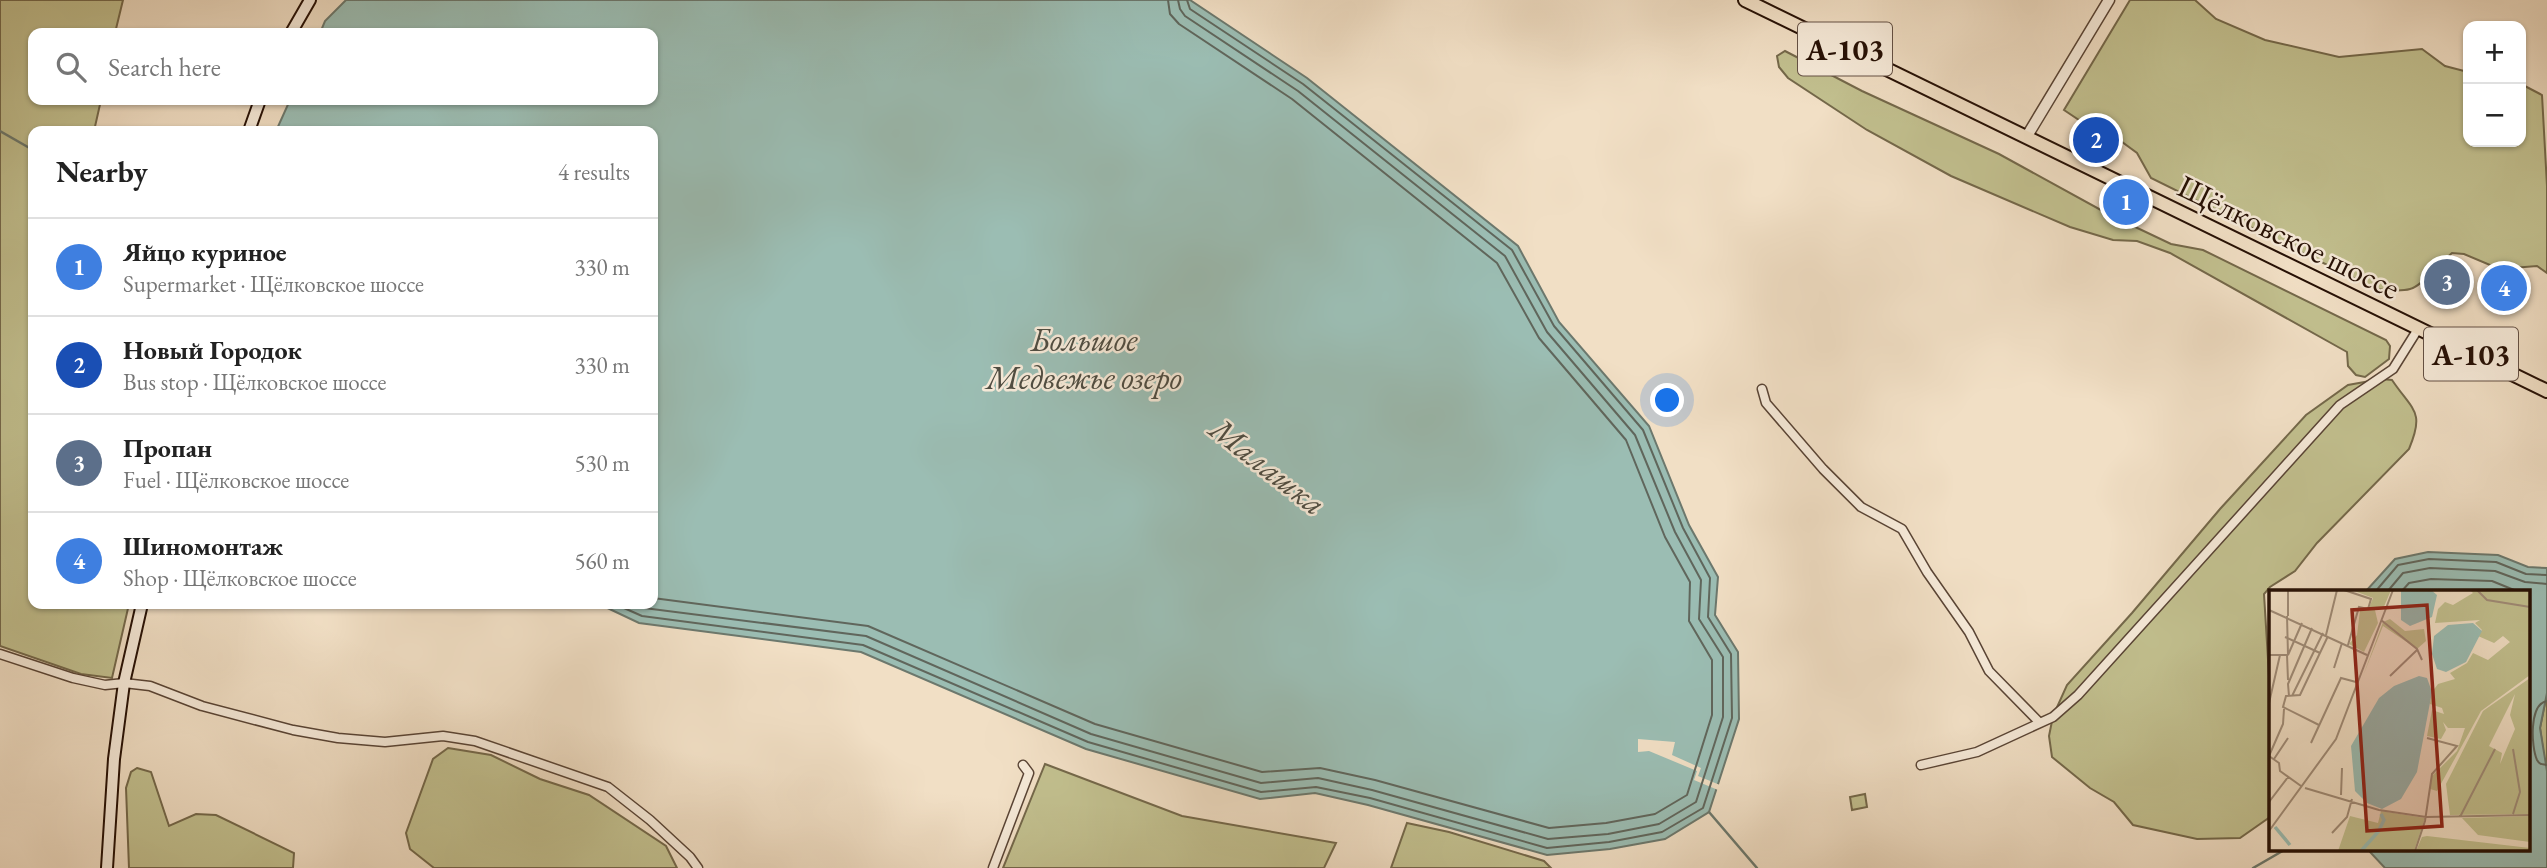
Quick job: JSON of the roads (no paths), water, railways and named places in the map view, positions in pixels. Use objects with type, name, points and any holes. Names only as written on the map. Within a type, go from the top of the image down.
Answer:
[{"type":"main road","points":[[294,28],[310,0]]},
{"type":"main road","name":"Щёлковское шоссе","points":[[1745,0],[2547,391]]},
{"type":"main road","points":[[251,126],[258,105]]},
{"type":"main road","points":[[107,868],[114,759],[124,682],[141,609]]},
{"type":"street","points":[[2027,136],[2109,0]]},
{"type":"street","points":[[1921,765],[1977,752],[2053,717],[2078,695],[2340,405],[2393,369],[2418,329]]},
{"type":"street","points":[[1762,388],[1766,402],[1861,508],[1902,529],[1927,572],[1969,632],[1989,671],[2039,722]]},
{"type":"street","points":[[0,654],[73,678],[106,685],[124,682],[150,686],[202,706],[293,730],[338,738],[385,742],[443,736],[475,741],[608,788],[650,820],[690,857],[698,868]]},
{"type":"street","points":[[993,868],[1029,773],[1023,765]]},
{"type":"water","name":"Большое Медвежье озеро","points":[[346,0],[1190,0],[1307,78],[1518,246],[1559,322],[1649,426],[1689,525],[1718,577],[1715,615],[1738,652],[1739,719],[1709,812],[1665,839],[1610,849],[1547,855],[1315,793],[1260,799],[1086,749],[861,652],[639,623],[610,609],[658,609],[658,126],[278,126],[288,105],[658,105],[658,28],[322,28],[325,21]]},
{"type":"water","points":[[2428,552],[2498,555],[2528,567],[2547,568],[2547,693],[2540,728],[2547,771],[2547,868],[2385,868],[2370,852],[2369,850],[2530,850],[2530,590],[2367,590],[2395,559]]},
{"type":"waterway","name":"Малашка","points":[[0,131],[28,147]]},
{"type":"waterway","name":"Малашка","points":[[1709,812],[1757,868]]},
{"type":"waterway","name":"Малашка","points":[[2253,868],[2284,850]]},
{"type":"place","name":"Новый Городок","points":[[2096,140]]},
{"type":"place","name":"Яйцо куриное","points":[[2126,202]]},
{"type":"place","name":"Пропан","points":[[2447,282]]},
{"type":"place","name":"Шиномонтаж","points":[[2504,288]]}]
